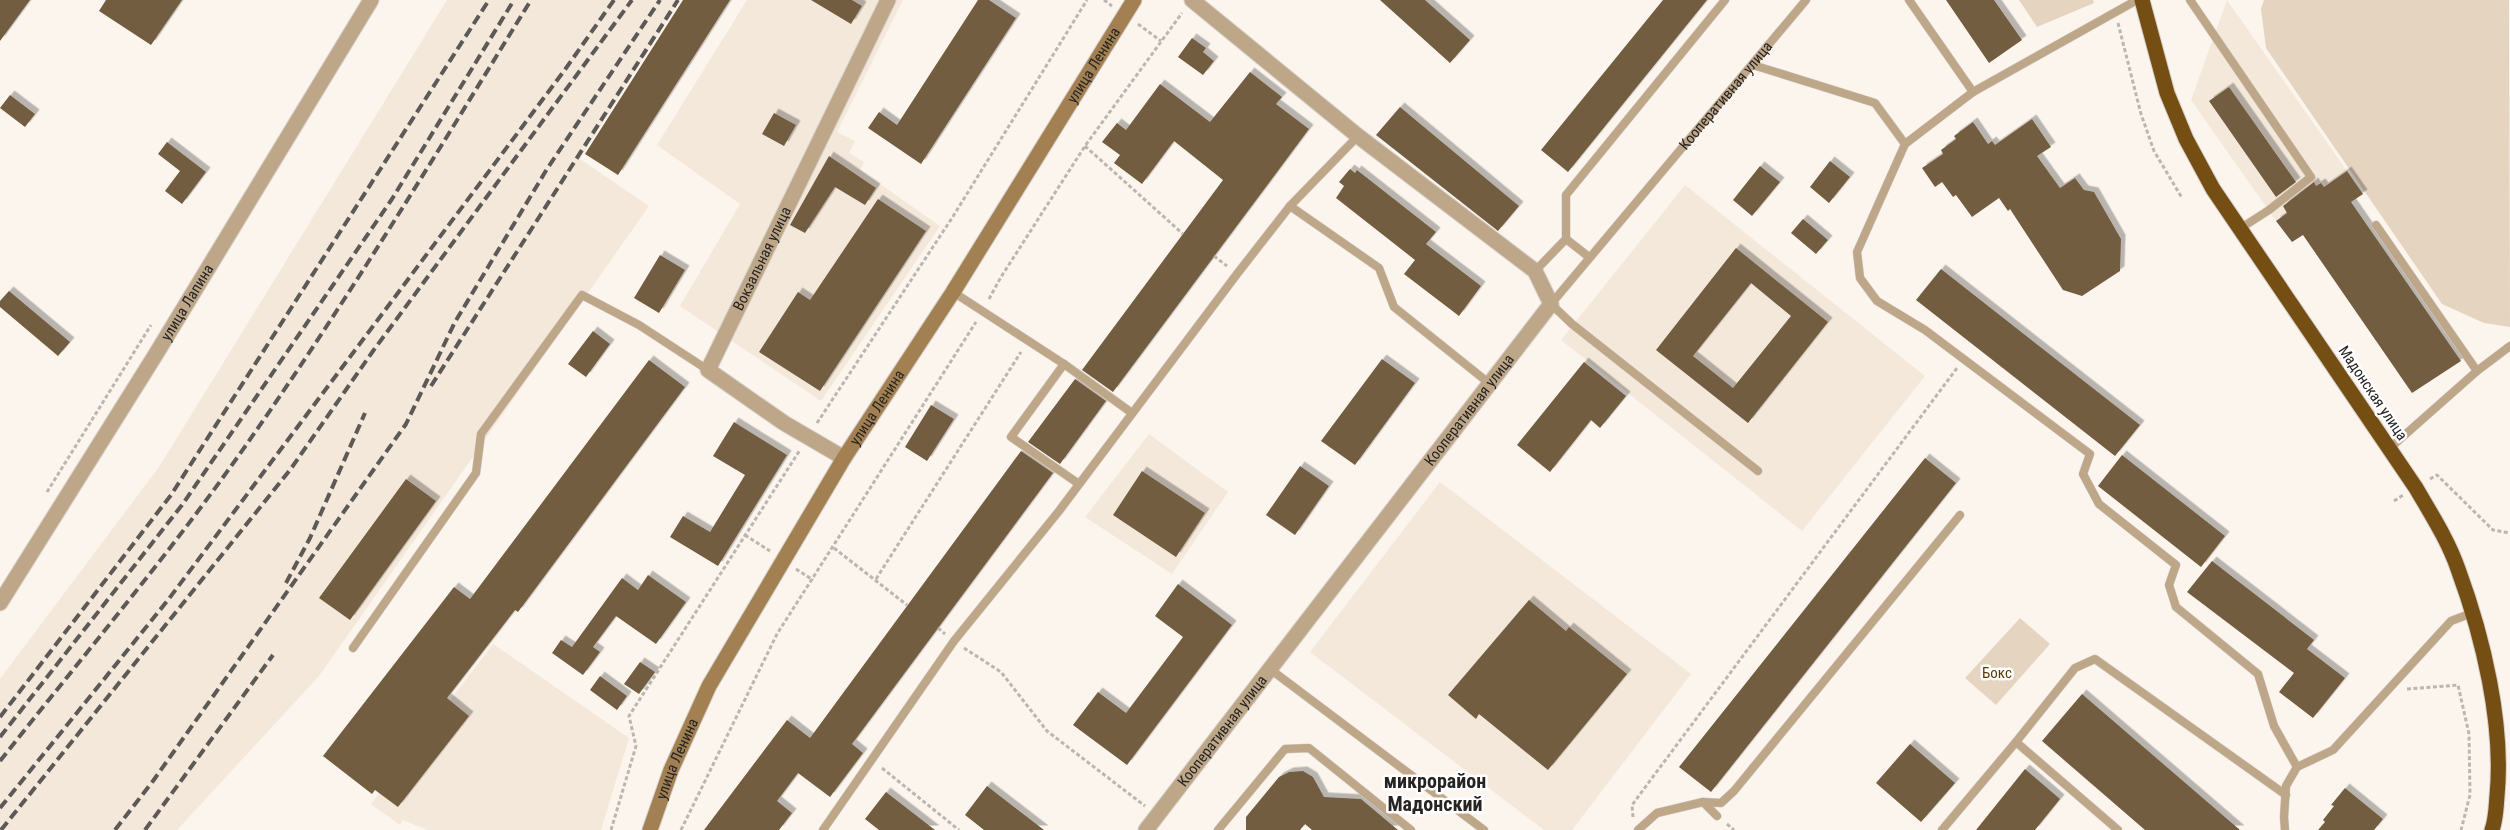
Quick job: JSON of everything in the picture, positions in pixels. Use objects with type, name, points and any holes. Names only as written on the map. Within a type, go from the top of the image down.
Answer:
[{"type":"highway","name":"Мадонская улица","points":[[2142,0],[2167,93],[2186,139],[2213,189],[2390,448],[2440,529],[2458,567],[2472,613],[2497,727],[2499,780],[2492,830]]},
{"type":"main road","name":"улица Ленина","points":[[650,830],[671,770],[709,686],[844,458],[953,292],[1134,0]]},
{"type":"street","name":"улица Лапина","points":[[0,603],[156,354],[371,0]]},
{"type":"street","name":"Вокзальная улица","points":[[708,370],[888,0]]},
{"type":"street","points":[[1189,3],[1535,272],[1551,304]]},
{"type":"street","name":"Кооперативная улица","points":[[1146,830],[1551,304]]},
{"type":"street","points":[[708,370],[808,438],[844,458]]},
{"type":"lane","points":[[1535,272],[1566,239],[1566,195],[1725,0]]},
{"type":"lane","name":"Кооперативная улица","points":[[1551,304],[1806,0]]},
{"type":"lane","points":[[1909,0],[1972,92]]},
{"type":"lane","points":[[2137,0],[1972,92],[1904,144],[1857,252],[1860,278],[1877,301],[1925,330],[2090,454],[2083,474],[2099,504],[2176,565],[2169,584],[2176,607],[2258,674],[2274,726],[2297,767]]},
{"type":"lane","points":[[2190,0],[2311,177],[2241,228]]},
{"type":"lane","points":[[1753,65],[1875,103],[1904,144]]},
{"type":"lane","points":[[823,830],[873,761],[954,641],[1078,484],[1290,206],[1358,136]]},
{"type":"lane","points":[[1290,206],[1379,268],[1394,308],[1490,384]]},
{"type":"lane","points":[[2376,225],[2476,371]]},
{"type":"lane","points":[[1566,239],[1589,257]]},
{"type":"lane","points":[[953,292],[1027,342],[1064,364],[1132,413]]},
{"type":"lane","points":[[353,648],[476,474],[480,434],[582,295],[639,325],[708,370]]},
{"type":"lane","points":[[1551,304],[1572,324],[1758,471]]},
{"type":"lane","points":[[2390,448],[2476,371],[2510,346]]},
{"type":"lane","points":[[1064,364],[1011,437],[1078,484]]},
{"type":"lane","points":[[1638,830],[1657,813],[1703,802],[1721,803],[1734,791],[1960,514]]},
{"type":"lane","points":[[2286,830],[2284,818],[2286,786],[2297,767],[2333,750],[2451,621],[2472,613]]},
{"type":"lane","points":[[1942,830],[2075,668],[2095,659],[2286,795]]},
{"type":"lane","points":[[1270,669],[1484,830]]},
{"type":"lane","points":[[2016,742],[2118,830]]},
{"type":"lane","points":[[1218,830],[1285,749],[1309,748],[1411,830]]},
{"type":"lane","points":[[1703,802],[1717,816]]},
{"type":"path","points":[[611,830],[636,746],[629,716],[952,218],[1087,0]]},
{"type":"path","points":[[681,830],[777,634],[834,548],[982,312],[1001,277],[1085,146],[1189,3]]},
{"type":"path","points":[[2116,11],[2141,114],[2154,151],[2182,198]]},
{"type":"path","points":[[1085,146],[1183,234]]},
{"type":"path","points":[[876,579],[1027,342]]},
{"type":"path","points":[[1633,822],[1632,805],[1964,359]]},
{"type":"path","points":[[2437,475],[2493,530],[2510,533]]},
{"type":"path","points":[[834,548],[876,579],[906,605]]},
{"type":"path","points":[[938,628],[1001,672],[1047,731],[1157,815]]},
{"type":"path","points":[[2389,690],[2458,684],[2469,734],[2470,795],[2462,830]]},
{"type":"path","points":[[873,761],[959,830]]},
{"type":"shaded area","points":[[447,0],[680,0],[580,159],[649,206],[319,676],[177,830],[0,830],[0,679],[159,467]]},
{"type":"shaded area","points":[[747,0],[903,0],[837,132],[855,141],[849,153],[864,162],[860,170],[940,226],[821,401],[680,306],[740,204],[657,145]]},
{"type":"shaded area","points":[[2227,0],[2347,171],[2324,187],[2321,183],[2316,186],[2313,182],[2306,187],[2309,191],[2276,221],[2191,100]]},
{"type":"shaded area","points":[[1685,185],[1925,376],[1802,531],[1561,340]]},
{"type":"shaded area","points":[[1149,434],[1228,492],[1172,574],[1085,517]]},
{"type":"shaded area","points":[[1440,482],[1691,674],[1572,830],[1544,830],[1310,652]]},
{"type":"shaded area","points":[[493,644],[629,738],[601,830],[428,830],[403,820],[400,825],[371,804]]},
{"type":"green space","points":[[2019,0],[2093,0],[2094,3],[2037,27]]},
{"type":"green space","points":[[2264,0],[2509,0],[2510,327],[2484,323],[2442,304],[2266,48],[2261,9]]},
{"type":"green space","name":"Бокс","points":[[2020,618],[2050,644],[1996,705],[1965,678]]},
{"type":"building","points":[[0,0],[30,0],[0,41]]},
{"type":"building","points":[[106,0],[182,0],[151,45],[99,11]]},
{"type":"building","points":[[683,0],[730,0],[618,175],[585,154]]},
{"type":"building","points":[[811,0],[852,0],[862,6],[851,24]]},
{"type":"building","points":[[978,0],[989,0],[1016,18],[921,164],[868,128],[879,112],[897,125]]},
{"type":"building","points":[[1380,0],[1425,0],[1470,40],[1450,63]]},
{"type":"building","points":[[1663,0],[1707,0],[1568,172],[1541,150]]},
{"type":"building","points":[[1946,0],[1994,0],[2022,40],[1989,63]]},
{"type":"building","points":[[1192,38],[1206,48],[1203,52],[1214,61],[1203,75],[1178,57]]},
{"type":"building","points":[[1250,72],[1282,97],[1276,104],[1309,129],[1113,392],[1082,370],[1223,180],[1174,141],[1142,184],[1114,163],[1120,155],[1102,142],[1117,123],[1126,130],[1160,84],[1210,122]]},
{"type":"building","points":[[2229,87],[2296,182],[2276,197],[2209,101]]},
{"type":"building","points":[[10,95],[35,114],[25,127],[0,108]]},
{"type":"building","points":[[1400,107],[1519,206],[1498,231],[1376,135]]},
{"type":"building","points":[[774,113],[796,125],[784,146],[762,134]]},
{"type":"building","points":[[2032,119],[2051,147],[2037,156],[2060,188],[2075,178],[2084,190],[2094,192],[2121,239],[2120,271],[2082,296],[2063,290],[2010,209],[2008,211],[1999,198],[1972,217],[1956,195],[1953,197],[1942,182],[1935,187],[1922,168],[1943,154],[1941,150],[1956,139],[1954,136],[1973,122],[1988,144],[1992,141],[1995,145]]},
{"type":"building","points":[[167,142],[206,172],[182,204],[165,191],[180,171],[158,154]]},
{"type":"building","points":[[829,156],[876,188],[865,205],[835,187],[805,233],[790,225]]},
{"type":"building","points":[[1830,161],[1850,177],[1829,203],[1810,187]]},
{"type":"building","points":[[1760,166],[1780,182],[1752,216],[1733,200]]},
{"type":"building","points":[[1350,169],[1355,173],[1357,170],[1436,232],[1426,244],[1481,286],[1459,316],[1404,274],[1415,260],[1336,198],[1344,186],[1339,182]]},
{"type":"building","points":[[2347,171],[2363,194],[2351,202],[2461,361],[2412,393],[2303,235],[2292,242],[2276,221],[2287,213],[2283,206],[2314,182],[2316,186],[2321,183],[2324,187]]},
{"type":"building","points":[[878,199],[926,231],[820,391],[759,352],[798,292],[810,300]]},
{"type":"building","points":[[1803,219],[1828,240],[1816,254],[1791,233]]},
{"type":"building","points":[[1736,248],[1828,322],[1748,423],[1656,350]],"holes":[[[1751,283],[1791,316],[1733,388],[1693,356]]]},
{"type":"building","points":[[660,255],[685,270],[659,313],[634,298]]},
{"type":"building","points":[[1941,269],[2140,425],[2115,456],[1916,300]]},
{"type":"building","points":[[9,291],[70,342],[58,356],[0,307],[0,301]]},
{"type":"building","points":[[593,331],[610,344],[586,377],[568,364]]},
{"type":"building","points":[[1382,359],[1415,383],[1355,465],[1321,441]]},
{"type":"building","points":[[649,360],[685,387],[518,612],[515,610],[447,698],[469,716],[398,807],[375,790],[372,794],[323,756],[454,587],[470,599]]},
{"type":"building","points":[[1584,362],[1626,396],[1600,428],[1591,420],[1550,472],[1517,445]]},
{"type":"building","points":[[1075,379],[1106,401],[1060,464],[1028,442]]},
{"type":"building","points":[[931,405],[954,419],[927,461],[905,447]]},
{"type":"building","points":[[734,422],[787,455],[718,566],[670,537],[683,516],[710,532],[745,475],[713,456]]},
{"type":"building","points":[[1021,451],[1053,473],[852,744],[863,753],[830,797],[798,773],[777,801],[792,813],[779,830],[704,830],[787,720],[810,738]]},
{"type":"building","points":[[2122,455],[2225,536],[2201,567],[2098,486]]},
{"type":"building","points":[[1925,458],[1956,483],[1711,792],[1679,767]]},
{"type":"building","points":[[1300,466],[1329,486],[1295,535],[1266,515]]},
{"type":"building","points":[[1142,471],[1205,513],[1176,557],[1113,515]]},
{"type":"building","points":[[406,479],[436,501],[350,620],[319,598]]},
{"type":"building","points":[[2212,561],[2314,640],[2307,649],[2345,678],[2313,718],[2279,692],[2294,673],[2187,592]]},
{"type":"building","points":[[648,575],[686,602],[656,644],[616,616],[593,647],[600,652],[583,675],[552,653],[561,640],[572,647],[622,578],[638,590]]},
{"type":"building","points":[[1178,584],[1232,625],[1127,765],[1073,725],[1098,692],[1126,713],[1183,637],[1155,616]]},
{"type":"building","points":[[1529,600],[1566,631],[1569,627],[1627,674],[1548,770],[1479,714],[1476,719],[1448,695]]},
{"type":"building","points":[[640,662],[655,672],[639,694],[624,684]]},
{"type":"building","points":[[600,676],[627,696],[617,710],[590,690]]},
{"type":"building","points":[[2082,694],[2240,830],[2145,830],[2042,741]]},
{"type":"building","points":[[1910,744],[1955,783],[1921,822],[1876,783]]},
{"type":"building","points":[[2025,769],[2060,799],[2035,830],[1976,830]]},
{"type":"building","points":[[1303,771],[1313,777],[1324,797],[1361,799],[1398,830],[1312,830],[1305,824],[1300,830],[1246,830],[1246,817],[1279,777],[1289,772]]},
{"type":"building","points":[[987,786],[1044,830],[984,830],[965,815]]},
{"type":"building","points":[[2345,788],[2383,819],[2374,830],[2318,830],[2334,806],[2331,805]]},
{"type":"building","points":[[886,792],[935,830],[879,830],[865,819]]},
{"type":"railway","points":[[0,717],[171,495],[489,0]]},
{"type":"railway","points":[[0,737],[182,505],[392,199],[514,0]]},
{"type":"railway","points":[[0,761],[155,567],[244,448],[355,282],[531,0]]},
{"type":"railway","points":[[0,808],[168,600],[564,71],[614,0]]},
{"type":"railway","points":[[1,830],[290,470],[373,351],[632,0]]},
{"type":"railway","points":[[115,830],[153,781],[406,424],[455,322],[547,169],[660,0]]},
{"type":"railway","points":[[431,386],[678,0]]},
{"type":"railway","points":[[286,583],[310,538],[365,413]]},
{"type":"railway","points":[[145,830],[273,655]]},
{"type":"district","name":"микрорайон Мадонский","points":[[1435,792]]}]
